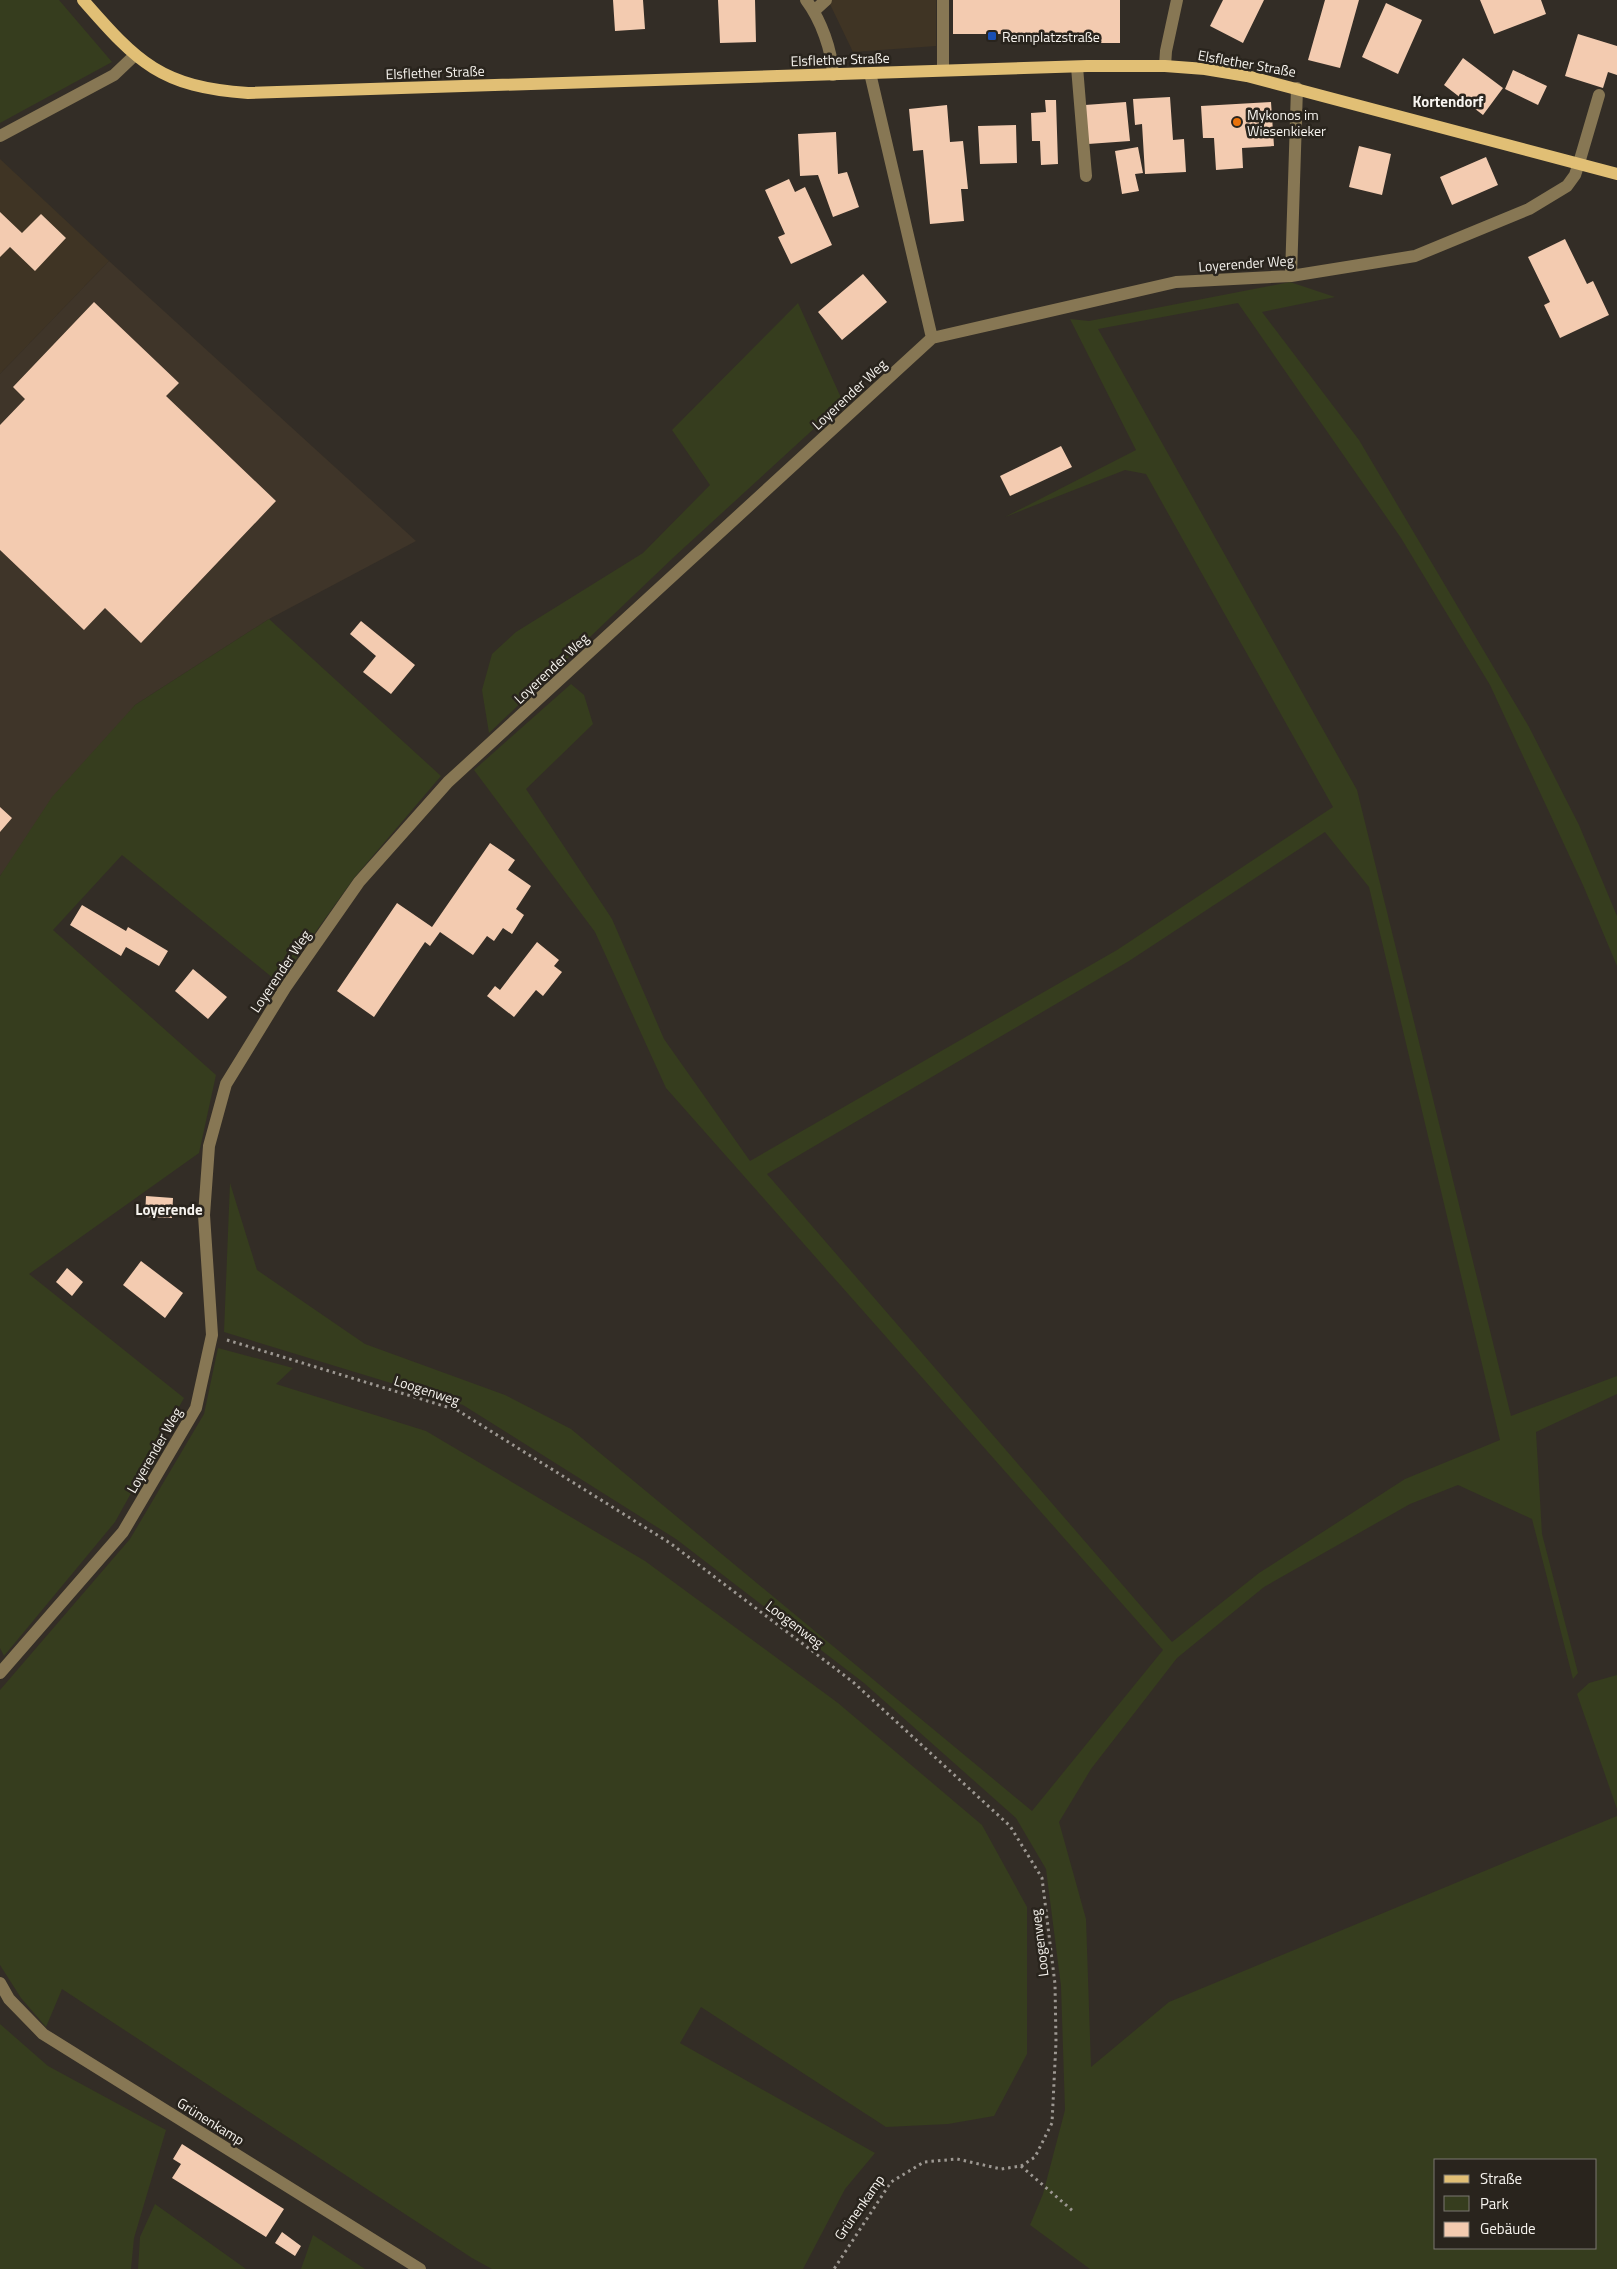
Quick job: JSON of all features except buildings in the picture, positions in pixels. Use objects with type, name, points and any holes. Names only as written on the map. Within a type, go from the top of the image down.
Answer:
[{"type":"main road","name":"Elsflether Straße","points":[[83,0],[134,55],[180,82],[211,90],[248,92],[1077,66],[1165,66],[1206,69],[1297,88],[1617,174]]},
{"type":"street","points":[[826,0],[810,5],[832,59],[833,75]]},
{"type":"street","points":[[943,0],[943,70]]},
{"type":"street","points":[[1165,66],[1166,51],[1177,0]]},
{"type":"street","points":[[0,136],[114,75],[134,55]]},
{"type":"street","points":[[1077,66],[1086,176]]},
{"type":"street","points":[[870,73],[932,338]]},
{"type":"street","points":[[1291,276],[1297,88]]},
{"type":"street","name":"Loyerender Weg","points":[[0,1673],[123,1532],[196,1408],[212,1335],[204,1215],[209,1146],[226,1084],[285,988],[359,882],[448,782],[932,338],[1176,282],[1291,276],[1415,256],[1529,209],[1567,186],[1579,164],[1598,95]]},
{"type":"street","name":"Grünenkamp","points":[[0,1983],[10,1999],[43,2034],[420,2269]]},
{"type":"path","name":"Loogenweg","points":[[212,1335],[457,1410],[670,1543],[853,1682],[1010,1826],[1042,1878],[1055,1984],[1056,2042],[1052,2123],[1035,2158],[1021,2166]]},
{"type":"path","name":"Grünenkamp","points":[[834,2269],[891,2182],[924,2162],[957,2159],[1001,2169],[1021,2166]]},
{"type":"path","points":[[1021,2166],[1074,2212]]},
{"type":"shaded area","points":[[828,0],[936,0],[936,46],[853,52]]},
{"type":"shaded area","points":[[0,159],[109,261],[0,374]]},
{"type":"shaded area","points":[[109,261],[416,541],[269,619],[135,705],[0,876],[0,374]]},
{"type":"green space","points":[[0,0],[59,0],[112,62],[0,123]]},
{"type":"green space","points":[[1290,282],[1335,297],[1262,312],[1359,440],[1529,727],[1579,825],[1617,916],[1617,966],[1583,885],[1490,685],[1401,538],[1238,303],[1098,329],[1357,790],[1511,1416],[1617,1376],[1617,1394],[1536,1432],[1542,1534],[1578,1673],[1573,1679],[1532,1519],[1458,1485],[1410,1504],[1264,1587],[1177,1658],[1091,1769],[1059,1822],[1086,1919],[1091,2067],[1169,2002],[1617,1816],[1617,2269],[1090,2269],[1030,2225],[1043,2194],[1065,2110],[1061,1986],[1046,1869],[1016,1818],[864,1683],[676,1539],[463,1405],[224,1332],[230,1183],[257,1270],[365,1344],[505,1395],[571,1429],[1032,1811],[1163,1650],[666,1088],[595,932],[474,770],[571,684],[584,695],[593,724],[526,789],[612,919],[664,1039],[750,1161],[1117,950],[1333,807],[1146,474],[1125,470],[1005,517],[1136,450],[1070,319],[1089,321]],"holes":[[[1325,832],[1369,887],[1500,1440],[1405,1479],[1259,1573],[1172,1642],[767,1174],[1129,961]]]},
{"type":"green space","points":[[798,303],[843,402],[675,556],[489,733],[482,690],[492,654],[516,632],[643,553],[710,485],[672,430]]},
{"type":"green space","points":[[269,619],[441,776],[354,878],[279,983],[122,855],[53,930],[216,1075],[199,1153],[29,1274],[184,1398],[115,1522],[4,1656],[0,1648],[0,876],[52,797],[135,705]]},
{"type":"green space","points":[[218,1348],[293,1368],[276,1384],[426,1431],[645,1561],[838,1703],[982,1825],[1027,1907],[1027,2054],[994,2116],[948,2124],[886,2127],[701,2007],[680,2043],[875,2153],[845,2189],[803,2269],[492,2269],[472,2258],[62,1989],[46,2027],[21,1998],[0,1965],[0,1690],[130,1539],[204,1414]]},
{"type":"green space","points":[[1617,1675],[1617,1809],[1577,1694],[1589,1683]]},
{"type":"green space","points":[[0,2024],[48,2066],[166,2130],[134,2238],[131,2269],[0,2269]]},
{"type":"green space","points":[[155,2204],[246,2269],[138,2269],[140,2237]]},
{"type":"green space","points":[[313,2235],[365,2269],[301,2269]]},
{"type":"place","name":"Rennplatzstraße","points":[[992,36]]},
{"type":"place","name":"Mykonos im Wiesenkieker","points":[[1237,122]]},
{"type":"district","name":"Kortendorf","points":[[1448,101]]},
{"type":"district","name":"Loyerende","points":[[169,1209]]}]
